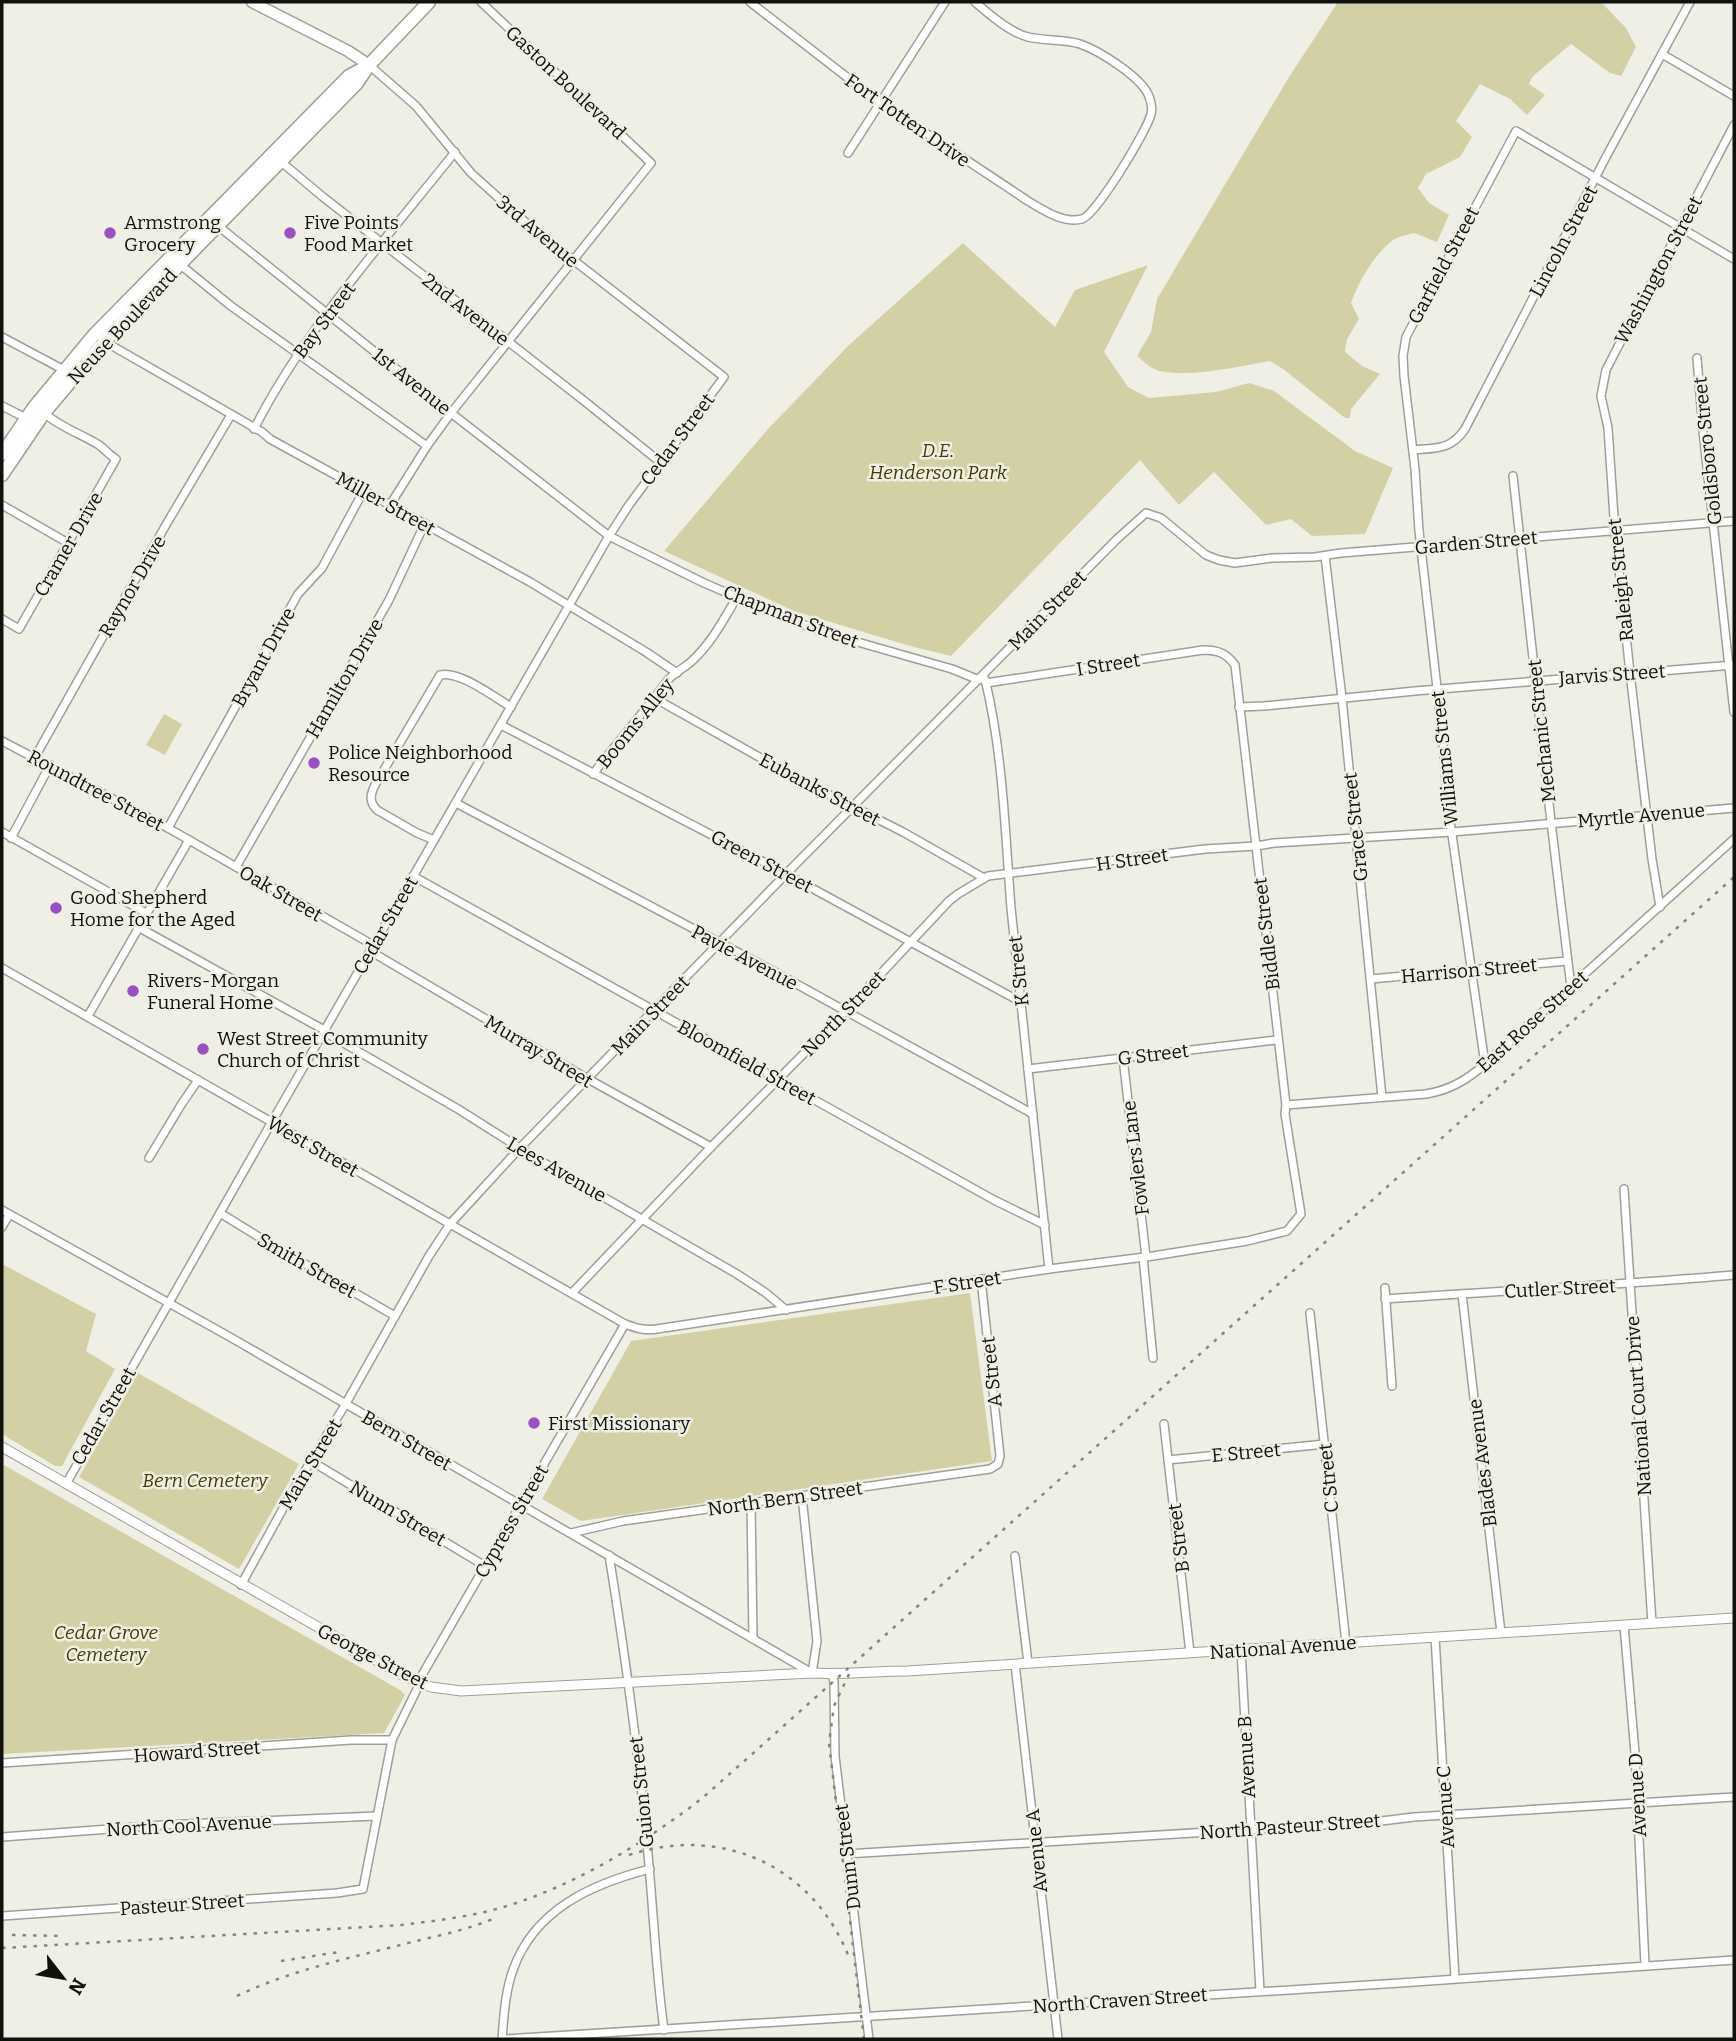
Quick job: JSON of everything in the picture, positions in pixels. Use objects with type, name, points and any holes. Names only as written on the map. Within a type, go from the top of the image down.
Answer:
[{"type":"main road","points":[[252,2],[348,51],[369,65]]},
{"type":"main road","name":"Neuse Boulevard","points":[[2,454],[64,370],[99,339],[277,158],[357,83],[369,65],[429,2]]},
{"type":"main road","name":"Neuse Boulevard","points":[[175,260],[217,225],[277,158]]},
{"type":"main road","name":"Neuse Boulevard","points":[[2,475],[99,339]]},
{"type":"street","name":"Gaston Boulevard","points":[[481,2],[652,163],[572,260]]},
{"type":"street","name":"Fort Totten Drive","points":[[750,2],[879,102],[1048,213],[1077,220],[1085,219],[1116,178],[1148,124],[1153,106],[1147,90],[1138,80],[1096,52],[1080,44],[1027,37],[1014,31],[975,2]]},
{"type":"street","points":[[848,153],[945,2]]},
{"type":"street","name":"Lincoln Street","points":[[1413,450],[1447,446],[1465,429],[1690,2]]},
{"type":"street","points":[[1662,54],[1734,96]]},
{"type":"street","name":"3rd Avenue","points":[[369,65],[416,106],[481,182],[532,229],[723,377]]},
{"type":"street","name":"Washington Street","points":[[1606,420],[1601,396],[1606,370],[1734,125]]},
{"type":"street","name":"Garfield Street","points":[[1413,450],[1404,376],[1406,337],[1516,131],[1597,177]]},
{"type":"street","name":"Bay Street","points":[[254,429],[273,392],[327,313],[455,152]]},
{"type":"street","name":"2nd Avenue","points":[[277,158],[660,462]]},
{"type":"street","points":[[1597,177],[1734,260]]},
{"type":"street","name":"1st Avenue","points":[[217,225],[609,536]]},
{"type":"street","points":[[175,260],[231,306],[427,446]]},
{"type":"street","points":[[390,505],[451,413],[572,260]]},
{"type":"street","points":[[2,337],[64,370]]},
{"type":"street","name":"Miller Street","points":[[99,339],[270,439],[569,605],[677,673]]},
{"type":"street","name":"Goldsboro Street","points":[[1697,358],[1732,665],[1734,712]]},
{"type":"street","name":"Cedar Street","points":[[66,1484],[609,536],[723,377]]},
{"type":"street","points":[[2,406],[26,418]]},
{"type":"street","name":"Cramer Drive","points":[[2,619],[19,628],[116,459],[100,446],[52,421],[44,413]]},
{"type":"street","name":"Raynor Drive","points":[[35,757],[231,415]]},
{"type":"street","name":"Raleigh Street","points":[[1606,420],[1630,673],[1660,907]]},
{"type":"street","name":"Williams Street","points":[[1413,450],[1452,832],[1485,1064]]},
{"type":"street","name":"Mechanic Street","points":[[1513,476],[1550,822],[1571,986]]},
{"type":"street","name":"Bryant Drive","points":[[168,828],[298,594],[322,568],[364,490]]},
{"type":"street","points":[[2,505],[68,543]]},
{"type":"street","name":"Main Street","points":[[241,1585],[429,1256],[450,1224],[520,1149],[786,874],[983,679],[1117,538],[1146,513],[1161,517],[1206,555],[1219,560]]},
{"type":"street","name":"Garden Street","points":[[1219,560],[1235,563],[1734,521]]},
{"type":"street","name":"Hamilton Drive","points":[[236,867],[389,600],[425,523]]},
{"type":"street","name":"Chapman Street","points":[[609,536],[737,597],[833,635],[983,679]]},
{"type":"street","name":"Grace Street","points":[[1325,556],[1357,839],[1382,1097]]},
{"type":"street","name":"Booms Alley","points":[[593,774],[656,699],[668,680],[694,659],[714,636],[737,597]]},
{"type":"street","name":"I Street","points":[[983,679],[1203,650],[1215,650],[1229,656]]},
{"type":"street","name":"Biddle Street","points":[[1229,656],[1236,665],[1286,1105],[1287,1138],[1301,1214]]},
{"type":"street","name":"Jarvis Street","points":[[1239,706],[1732,665]]},
{"type":"street","points":[[434,840],[416,833],[377,810],[371,799],[375,785],[440,676],[456,675],[511,707]]},
{"type":"street","name":"K Street","points":[[983,679],[994,719],[1049,1269]]},
{"type":"street","name":"Eubanks Street","points":[[656,699],[798,779],[903,832],[984,878]]},
{"type":"street","name":"Green Street","points":[[501,725],[786,874],[1021,1002]]},
{"type":"street","name":"Roundtree Street","points":[[2,741],[189,840]]},
{"type":"street","points":[[11,838],[50,765]]},
{"type":"street","name":"Pavie Avenue","points":[[456,803],[1033,1114]]},
{"type":"street","name":"Myrtle Avenue","points":[[1255,846],[1734,808]]},
{"type":"street","points":[[2,832],[146,914]]},
{"type":"street","name":"East Rose Street","points":[[1286,1105],[1426,1094],[1444,1091],[1469,1078],[1734,839]]},
{"type":"street","points":[[88,1016],[189,840]]},
{"type":"street","name":"Oak Street","points":[[189,840],[372,948]]},
{"type":"street","name":"H Street","points":[[1009,874],[1205,849],[1255,846]]},
{"type":"street","name":"North Street","points":[[572,1293],[710,1147],[846,1012],[958,894],[984,878],[1009,874]]},
{"type":"street","name":"Bloomfield Street","points":[[413,876],[994,1200],[1045,1225]]},
{"type":"street","name":"Lees Avenue","points":[[138,927],[326,1031],[520,1149],[737,1273],[786,1310]]},
{"type":"street","name":"Murray Street","points":[[372,948],[588,1079],[710,1147]]},
{"type":"street","name":"Harrison Street","points":[[1371,979],[1567,961]]},
{"type":"street","name":"West Street","points":[[2,968],[625,1324]]},
{"type":"street","name":"G Street","points":[[1028,1069],[1277,1040]]},
{"type":"street","name":"Fowlers Lane","points":[[1123,1058],[1145,1257]]},
{"type":"street","points":[[149,1158],[198,1080]]},
{"type":"street","name":"National Court Drive","points":[[1624,1189],[1652,1623]]},
{"type":"street","points":[[2,1227],[6,1212]]},
{"type":"street","name":"Bern Street","points":[[6,1212],[811,1673]]},
{"type":"street","name":"Smith Street","points":[[220,1213],[395,1316]]},
{"type":"street","name":"F Street","points":[[625,1324],[646,1330],[1145,1257],[1277,1235],[1287,1231],[1301,1214]]},
{"type":"street","points":[[1145,1257],[1153,1358]]},
{"type":"street","name":"Cutler Street","points":[[1385,1299],[1734,1275]]},
{"type":"street","name":"A Street","points":[[981,1279],[1000,1456],[998,1464]]},
{"type":"street","points":[[1385,1288],[1392,1386]]},
{"type":"street","name":"Blades Avenue","points":[[1462,1294],[1501,1633]]},
{"type":"street","name":"C Street","points":[[1310,1313],[1346,1643]]},
{"type":"street","name":"Cypress Street","points":[[363,1889],[392,1740],[419,1683],[625,1324]]},
{"type":"street","name":"B Street","points":[[1164,1424],[1190,1653]]},
{"type":"street","name":"E Street","points":[[1168,1460],[1325,1444]]},
{"type":"street","name":"George Street","points":[[2,1447],[241,1585],[419,1683],[461,1691],[832,1674]]},
{"type":"street","name":"Nunn Street","points":[[311,1461],[485,1566]]},
{"type":"street","name":"North Bern Street","points":[[571,1534],[623,1521],[990,1469],[998,1464]]},
{"type":"street","points":[[802,1496],[817,1641],[811,1673]]},
{"type":"street","points":[[751,1503],[753,1638]]},
{"type":"street","name":"Guion Street","points":[[609,1555],[629,1684],[650,1869],[653,1929],[664,2030]]},
{"type":"street","points":[[1015,1556],[1028,1663]]},
{"type":"street","name":"National Avenue","points":[[832,1674],[1734,1618]]},
{"type":"street","name":"Avenue D","points":[[1624,1625],[1645,1965]]},
{"type":"street","name":"Avenue C","points":[[1435,1637],[1455,1978]]},
{"type":"street","name":"Avenue B","points":[[1241,1650],[1260,1991]]},
{"type":"street","name":"Avenue A","points":[[1015,1664],[1058,2039]]},
{"type":"street","name":"Dunn Street","points":[[832,1674],[835,1756],[869,2039]]},
{"type":"street","name":"Howard Street","points":[[2,1763],[351,1740],[392,1740]]},
{"type":"street","name":"North Pasteur Street","points":[[846,1854],[1734,1797]]},
{"type":"street","name":"North Cool Avenue","points":[[2,1837],[163,1825],[376,1816]]},
{"type":"street","points":[[504,2039],[507,1994],[512,1972],[524,1947],[544,1920],[554,1910],[577,1897],[632,1873],[650,1869]]},
{"type":"street","name":"Pasteur Street","points":[[2,1916],[363,1889]]},
{"type":"street","name":"North Craven Street","points":[[504,2039],[1734,1960]]},
{"type":"green space","points":[[1338,2],[1601,2],[1626,28],[1636,47],[1621,76],[1610,73],[1571,44],[1532,77],[1529,84],[1545,95],[1527,115],[1510,99],[1480,84],[1456,121],[1472,137],[1460,157],[1426,174],[1418,188],[1429,203],[1449,215],[1437,242],[1414,233],[1394,239],[1373,261],[1351,303],[1359,319],[1347,339],[1345,352],[1362,366],[1380,374],[1351,409],[1350,418],[1345,418],[1270,361],[1211,371],[1179,373],[1154,369],[1137,356],[1151,332],[1157,299],[1289,77]]},
{"type":"green space","name":"D.E. Henderson Park","points":[[963,243],[1055,327],[1075,290],[1148,265],[1104,352],[1128,387],[1149,398],[1216,392],[1249,383],[1274,391],[1355,451],[1393,468],[1365,534],[1312,536],[1291,519],[1266,525],[1214,472],[1179,505],[1140,460],[951,656],[794,611],[664,551],[768,429],[849,345]]},
{"type":"green space","points":[[164,714],[182,724],[165,755],[146,745]]},
{"type":"green space","points":[[2,1264],[96,1314],[86,1351],[115,1369],[62,1466],[55,1466],[2,1434]]},
{"type":"green space","points":[[970,1293],[992,1461],[581,1521],[542,1499],[631,1341]]},
{"type":"green space","name":"Bern Cemetery","points":[[138,1373],[299,1464],[239,1569],[79,1477]]},
{"type":"green space","name":"Cedar Grove Cemetery","points":[[2,1464],[400,1690],[405,1695],[384,1733],[2,1754]]},
{"type":"railway","points":[[2,1948],[401,1925],[476,1914],[549,1891],[596,1868],[641,1841],[691,1807],[741,1764],[1734,877]]},
{"type":"railway","points":[[849,1674],[834,1706],[829,1743],[864,2039]]},
{"type":"railway","points":[[629,1855],[664,1847],[698,1845],[731,1850],[762,1861],[789,1878],[814,1900],[834,1928],[850,1960]]},
{"type":"railway","points":[[237,1996],[302,1971],[455,1932],[493,1919]]},
{"type":"railway","points":[[12,1935],[63,1936]]},
{"type":"railway","points":[[281,1961],[339,1952]]},
{"type":"place","name":"Armstrong Grocery","points":[[110,233]]},
{"type":"place","name":"Five Points Food Market","points":[[290,233]]},
{"type":"place","name":"Police Neighborhood Resource","points":[[314,763]]},
{"type":"place","name":"Good Shepherd Home for the Aged","points":[[56,908]]},
{"type":"place","name":"Rivers-Morgan Funeral Home","points":[[133,991]]},
{"type":"place","name":"West Street Community Church of Christ","points":[[203,1049]]},
{"type":"place","name":"First Missionary","points":[[534,1423]]}]
